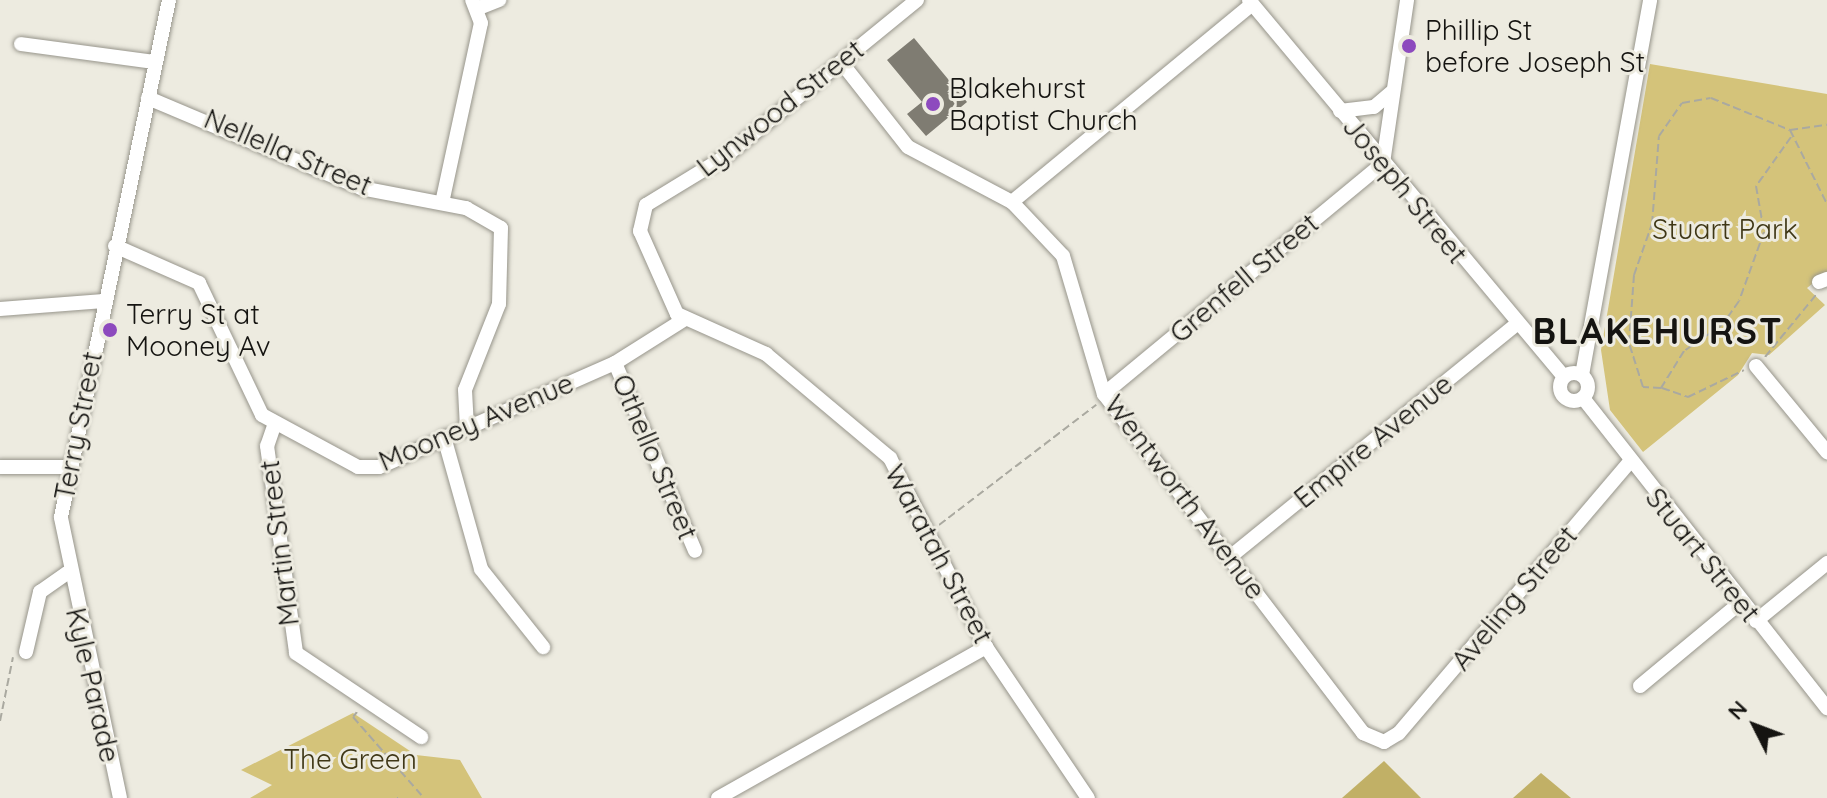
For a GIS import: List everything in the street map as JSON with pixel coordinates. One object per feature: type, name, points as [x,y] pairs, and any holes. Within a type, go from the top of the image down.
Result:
[{"type":"street","name":"Terry Street","points":[[67,573],[61,517],[67,467],[169,0]]},
{"type":"street","points":[[442,203],[475,4],[499,0]]},
{"type":"street","name":"Lynwood Street","points":[[685,319],[666,297],[640,231],[641,211],[723,158],[917,0]]},
{"type":"street","points":[[1383,163],[1407,0]]},
{"type":"street","points":[[1583,398],[1588,386],[1582,375],[1650,0]]},
{"type":"street","points":[[1012,202],[1251,2]]},
{"type":"street","name":"Joseph Street","points":[[1251,2],[1515,325],[1564,377]]},
{"type":"street","points":[[21,44],[155,62]]},
{"type":"street","name":"Wentworth Avenue","points":[[841,62],[908,147],[1012,202],[1071,270],[1104,394],[1363,733],[1384,742],[1399,733]]},
{"type":"street","points":[[1340,111],[1374,107],[1392,92]]},
{"type":"street","name":"Nellella Street","points":[[148,98],[361,188],[472,210],[506,236],[498,310],[462,401],[467,427]]},
{"type":"street","name":"Grenfell Street","points":[[1104,394],[1383,163]]},
{"type":"street","points":[[115,246],[202,286],[259,409],[274,426]]},
{"type":"street","points":[[0,309],[104,301]]},
{"type":"street","name":"Mooney Avenue","points":[[274,426],[367,468],[615,363],[685,319]]},
{"type":"street","name":"Waratah Street","points":[[685,319],[766,354],[886,454],[986,647],[1088,798]]},
{"type":"street","name":"Empire Avenue","points":[[1230,557],[1515,325]]},
{"type":"street","name":"Othello Street","points":[[615,363],[695,551]]},
{"type":"street","points":[[1756,366],[1827,452]]},
{"type":"street","points":[[1564,377],[1582,375]]},
{"type":"street","name":"Stuart Street","points":[[1564,377],[1565,398],[1583,398],[1629,463],[1827,708]]},
{"type":"street","name":"Martin Street","points":[[274,426],[267,446],[290,639],[307,664],[421,737]]},
{"type":"street","points":[[444,437],[481,569],[543,647]]},
{"type":"street","name":"Aveling Street","points":[[1399,733],[1629,463]]},
{"type":"street","points":[[0,467],[67,467]]},
{"type":"street","points":[[1756,621],[1827,563]]},
{"type":"street","points":[[26,652],[40,592],[67,573]]},
{"type":"street","name":"Kyle Parade","points":[[67,573],[120,798]]},
{"type":"street","points":[[1640,686],[1740,603]]},
{"type":"street","points":[[718,798],[986,647]]},
{"type":"path","points":[[1823,281],[1814,306],[1756,366],[1688,397],[1661,388],[1652,391],[1636,378],[1629,343],[1634,275],[1652,224],[1666,119],[1682,103],[1711,98],[1790,130],[1827,125]]},
{"type":"path","points":[[1790,130],[1827,204]]},
{"type":"path","points":[[1661,388],[1684,351],[1722,325],[1739,301],[1764,232],[1756,186],[1791,137]]},
{"type":"path","points":[[927,530],[949,522],[1104,394]]},
{"type":"path","points":[[0,721],[16,644],[26,652]]},
{"type":"path","points":[[364,701],[353,717],[424,798]]},
{"type":"green space","name":"Stuart Park","points":[[1650,64],[1827,94],[1827,272],[1807,288],[1825,305],[1769,355],[1752,353],[1738,375],[1643,452],[1610,410],[1601,350]]},
{"type":"green space","name":"The Green","points":[[353,713],[416,755],[460,760],[482,798],[250,798],[272,785],[241,770]]},
{"type":"shaded area","points":[[1384,761],[1421,798],[1342,798]]},
{"type":"shaded area","points":[[1541,773],[1571,798],[1513,798]]},
{"type":"building","points":[[914,38],[967,102],[926,136],[907,114],[922,102],[887,60]]},
{"type":"place","name":"Phillip St before Joseph St","points":[[1409,46]]},
{"type":"place","name":"Blakehurst Baptist Church","points":[[933,104]]},
{"type":"place","name":"Terry St at Mooney Av","points":[[110,330]]},
{"type":"district","name":"BLAKEHURST","points":[[1658,331]]}]
